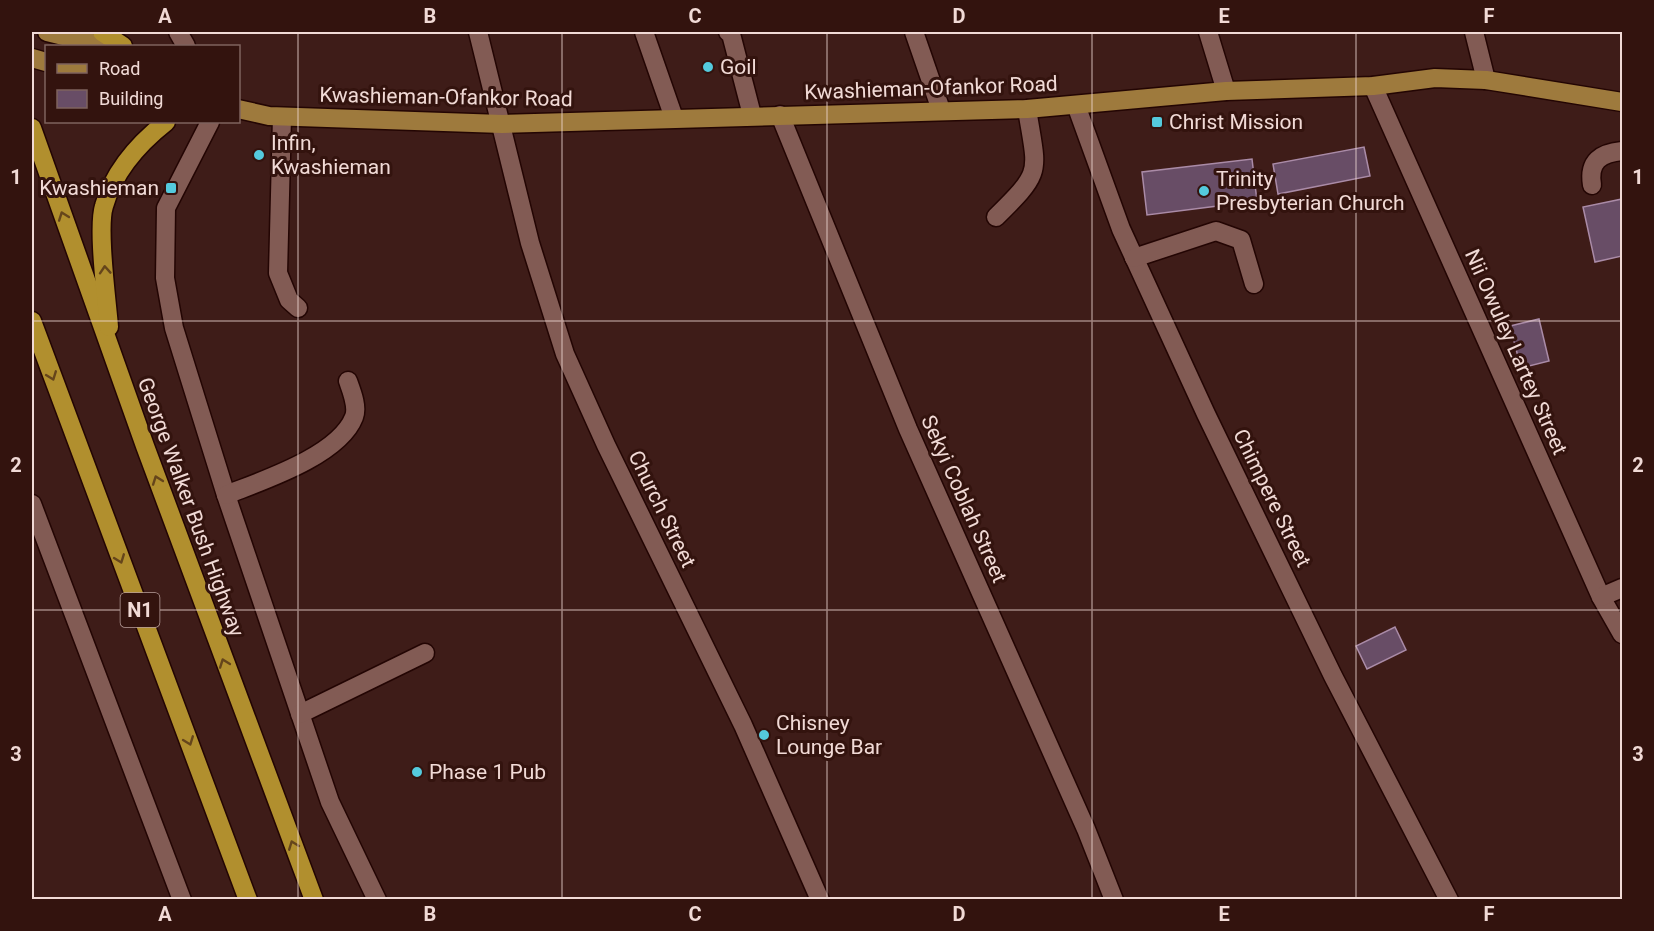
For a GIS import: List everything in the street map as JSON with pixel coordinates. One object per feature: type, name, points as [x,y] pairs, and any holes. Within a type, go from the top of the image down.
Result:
[{"type":"highway","points":[[102,32],[122,45]]},
{"type":"highway","points":[[110,350],[103,208],[120,169],[140,144],[165,123]]},
{"type":"highway","name":"George Walker Bush Highway","points":[[32,128],[110,350],[314,900]]},
{"type":"highway","name":"N1","points":[[32,321],[248,900]]},
{"type":"main road","points":[[47,32],[100,45]]},
{"type":"main road","name":"Kwashieman-Ofankor Road","points":[[240,109],[282,117],[502,124],[752,115],[1027,109],[1226,91],[1373,86],[1435,78],[1486,80],[1623,102]]},
{"type":"street","name":"Church Street","points":[[478,32],[530,243],[565,354],[606,445],[743,725],[820,900]]},
{"type":"street","points":[[644,32],[674,118]]},
{"type":"street","points":[[728,32],[731,34],[752,115]]},
{"type":"street","points":[[914,32],[940,110]]},
{"type":"street","points":[[1208,32],[1226,91]]},
{"type":"street","points":[[1474,32],[1486,80]]},
{"type":"street","name":"Nii Owuley Lartey Street","points":[[1373,86],[1600,597],[1623,634]]},
{"type":"street","name":"Chimpere Street","points":[[1076,105],[1121,229],[1134,258],[1333,676],[1449,900]]},
{"type":"street","points":[[996,217],[1028,187],[1034,175],[1035,163],[1027,109]]},
{"type":"street","name":"Sekyi Coblah Street","points":[[780,115],[908,429],[1086,830],[1114,900]]},
{"type":"street","points":[[282,117],[278,273],[284,290],[298,308]]},
{"type":"street","points":[[209,123],[166,208],[165,278],[174,328],[226,495],[330,802],[377,900]]},
{"type":"street","points":[[1592,185],[1590,174],[1595,160],[1605,153],[1623,151]]},
{"type":"street","points":[[1134,258],[1216,231],[1222,232],[1241,240],[1254,284]]},
{"type":"street","points":[[226,495],[308,461],[338,437],[355,416],[355,403],[348,381]]},
{"type":"street","points":[[32,504],[182,900]]},
{"type":"street","points":[[1600,597],[1623,588]]},
{"type":"street","points":[[300,714],[425,653]]},
{"type":"building","points":[[1364,147],[1370,176],[1278,194],[1273,164]]},
{"type":"building","points":[[1252,159],[1257,201],[1147,215],[1142,172]]},
{"type":"building","points":[[1622,199],[1622,256],[1595,262],[1583,207]]},
{"type":"building","points":[[1539,319],[1549,361],[1521,368],[1510,326]]},
{"type":"building","points":[[1395,627],[1406,650],[1367,669],[1356,646]]},
{"type":"place","name":"Goil","points":[[708,67]]},
{"type":"place","name":"Christ Mission","points":[[1157,122]]},
{"type":"place","name":"Infin, Kwashieman","points":[[259,155]]},
{"type":"place","name":"Kwashieman","points":[[171,188]]},
{"type":"place","name":"Trinity Presbyterian Church","points":[[1204,191]]},
{"type":"place","name":"Chisney Lounge Bar","points":[[764,735]]},
{"type":"place","name":"Phase 1 Pub","points":[[417,772]]}]
